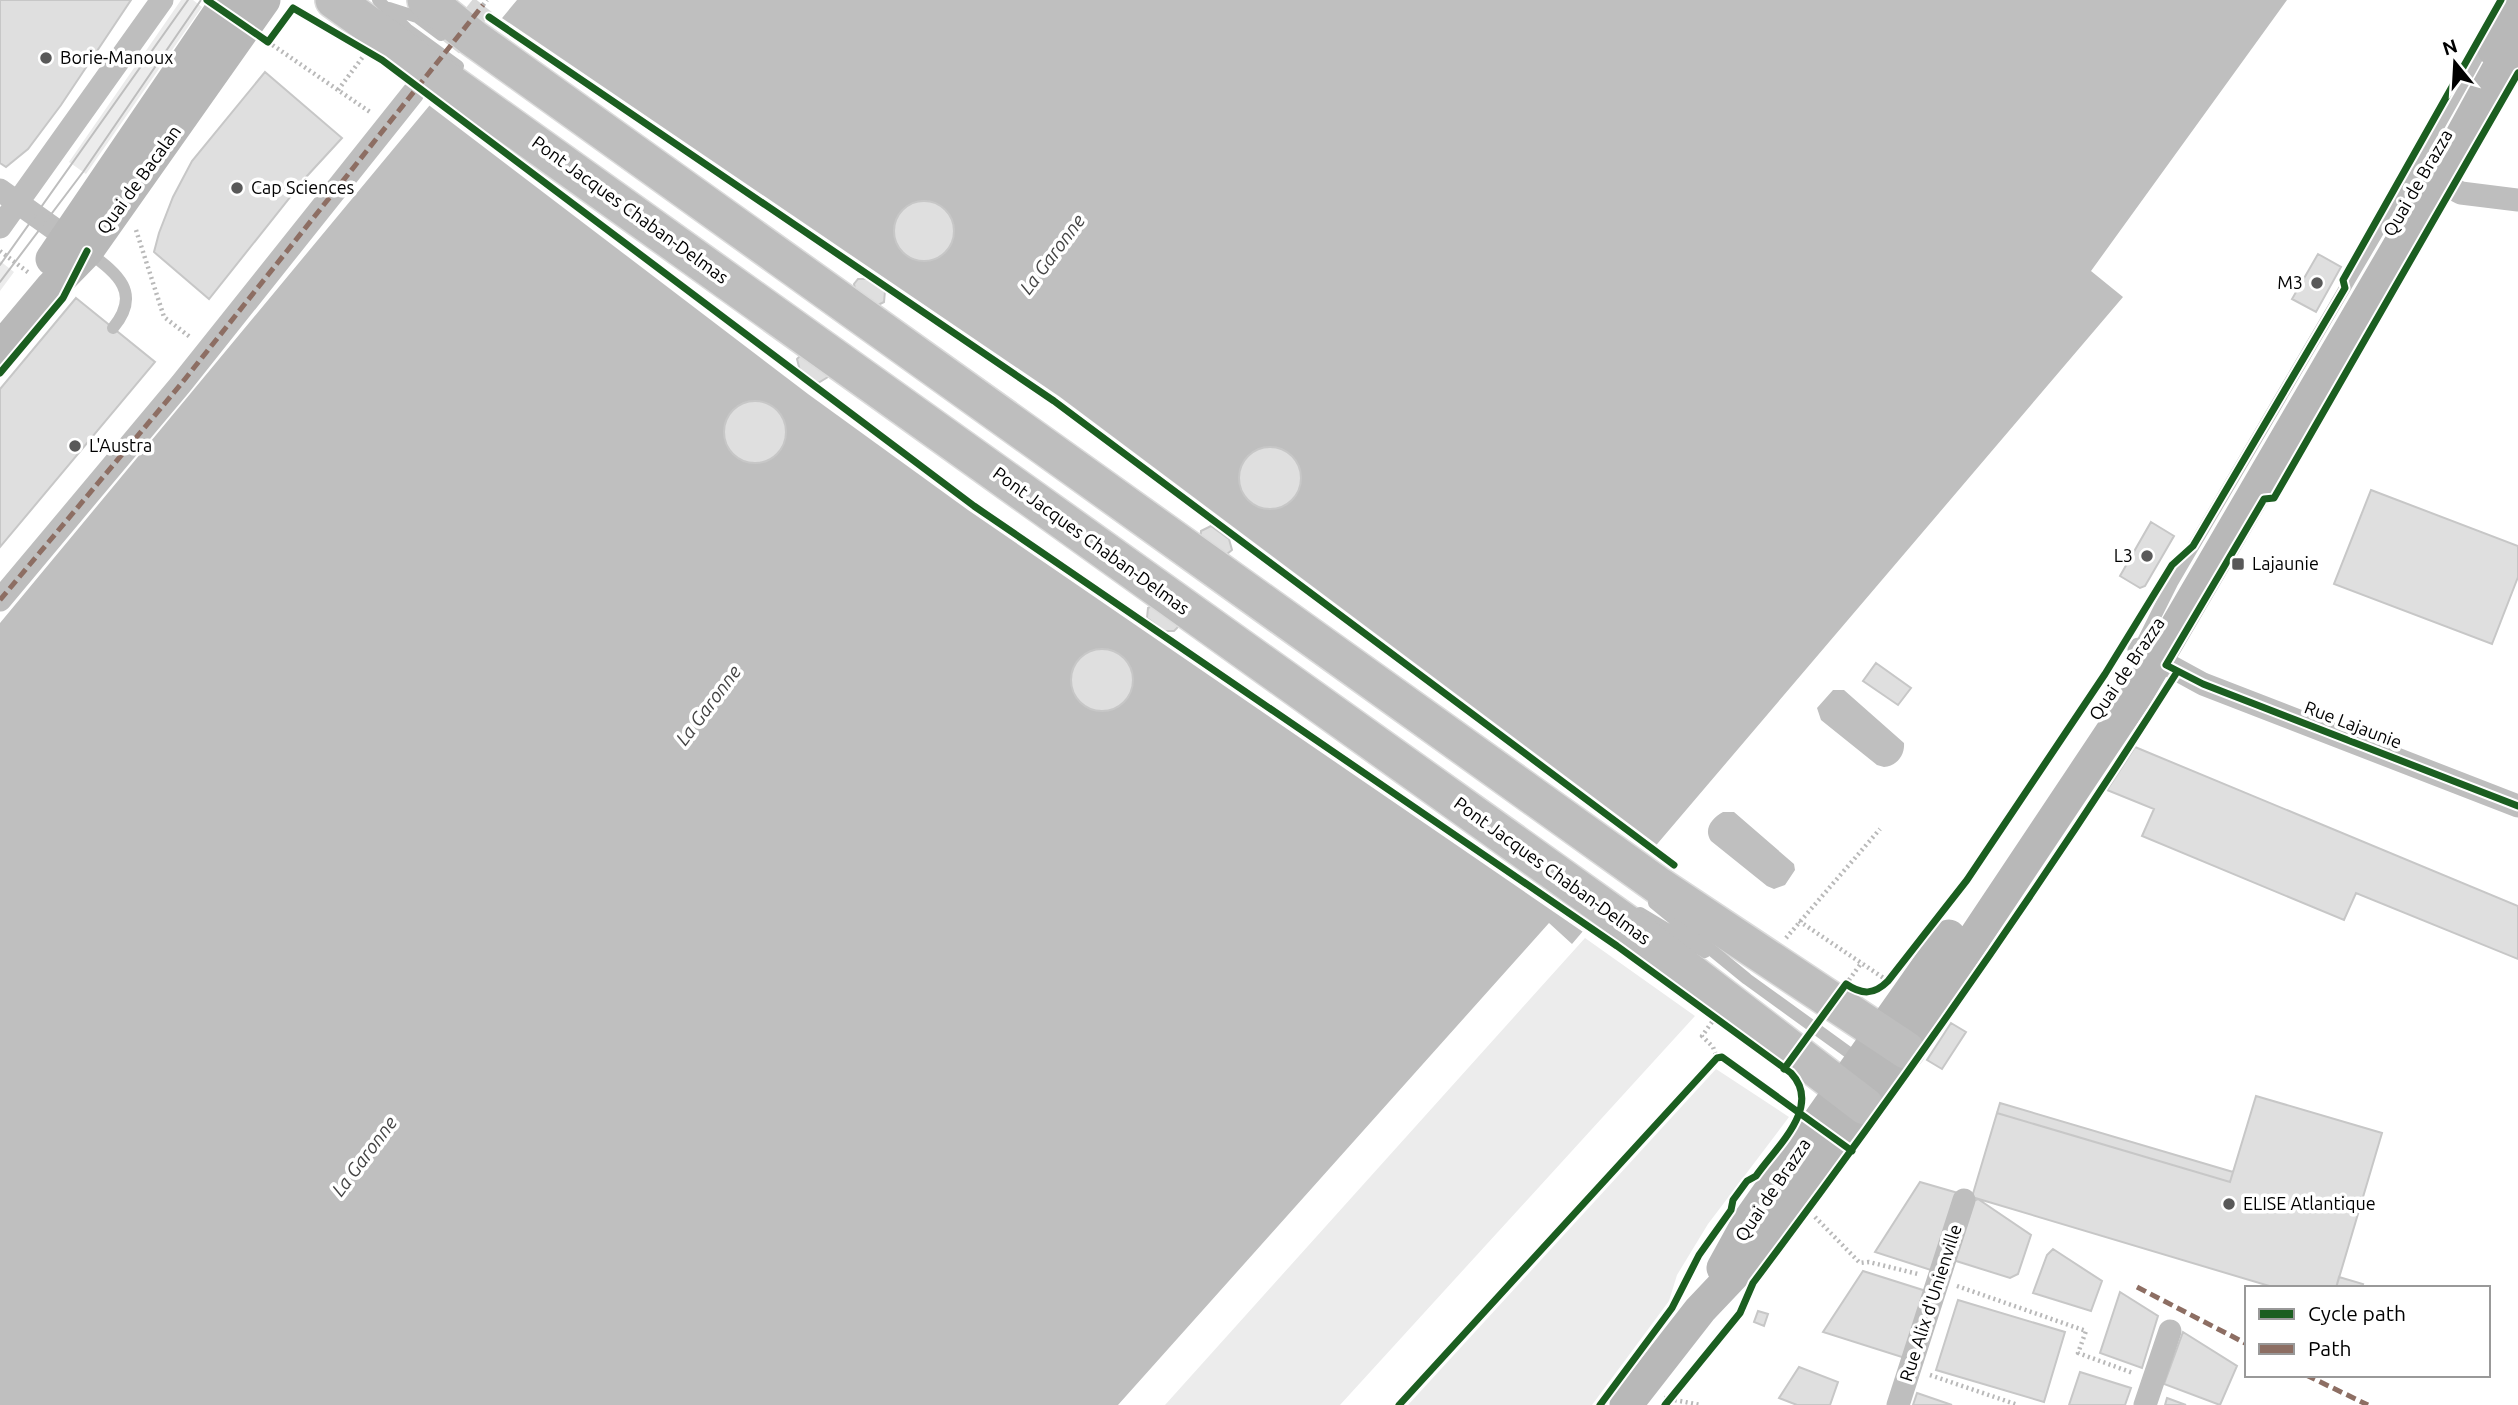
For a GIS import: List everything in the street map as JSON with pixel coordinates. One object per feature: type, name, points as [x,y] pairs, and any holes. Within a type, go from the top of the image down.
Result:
[{"type":"main road","name":"Quai de Bacalan","points":[[0,349],[51,288],[228,0]]},
{"type":"main road","name":"Quai de Bacalan","points":[[0,323],[77,245],[264,0]]},
{"type":"main road","name":"Pont Jacques Chaban-Delmas","points":[[334,0],[460,49],[1874,1070]]},
{"type":"main road","name":"Pont Jacques Chaban-Delmas","points":[[426,0],[460,49],[1874,1070]]},
{"type":"main road","name":"Quai de Brazza","points":[[2440,183],[2518,6]]},
{"type":"main road","name":"Quai de Brazza","points":[[1874,1070],[1933,1014],[1947,979],[2160,662],[2440,183],[2518,33]]},
{"type":"main road","name":"Quai de Brazza","points":[[1626,1405],[1700,1310],[1750,1219],[1874,1070],[2160,662]]},
{"type":"street","points":[[0,227],[9,197],[162,0]]},
{"type":"street","points":[[0,600],[207,351],[388,125],[460,49]]},
{"type":"street","points":[[2440,183],[2518,200]]},
{"type":"street","points":[[9,197],[77,245]]},
{"type":"street","name":"Rue Lajaunie","points":[[2160,662],[2518,806]]},
{"type":"street","name":"Rue Alix d'Unienville","points":[[1898,1405],[1965,1200]]},
{"type":"street","points":[[2146,1405],[2170,1331]]},
{"type":"lane","points":[[2160,662],[2172,583],[2417,165],[2510,0]]},
{"type":"lane","points":[[384,4],[407,29],[460,49]]},
{"type":"lane","points":[[2440,183],[2518,54]]},
{"type":"lane","points":[[77,245],[118,276],[124,286],[126,307],[113,328]]},
{"type":"lane","points":[[1641,903],[1874,1070]]},
{"type":"path","points":[[268,42],[388,125]]},
{"type":"path","points":[[338,90],[356,66]]},
{"type":"path","points":[[649,125],[1054,401],[1484,722]]},
{"type":"path","points":[[132,218],[164,317],[207,351]]},
{"type":"path","points":[[814,387],[974,506],[1143,624]]},
{"type":"path","points":[[1788,935],[1880,828]]},
{"type":"path","points":[[1799,921],[1888,981]]},
{"type":"path","points":[[1846,984],[1862,962]]},
{"type":"path","points":[[1711,1024],[1702,1036],[1713,1047],[1714,1060]]},
{"type":"path","points":[[1812,1214],[1860,1263],[1869,1262],[1939,1280],[2086,1331],[2078,1353],[2153,1381]]},
{"type":"path","points":[[1910,1368],[2018,1405]]},
{"type":"path","points":[[1665,1405],[1677,1389]]},
{"type":"shaded area","points":[[181,0],[193,0],[202,7],[86,174],[69,162]]},
{"type":"shaded area","points":[[0,261],[14,272],[0,291]]},
{"type":"shaded area","points":[[1585,938],[1695,1016],[1340,1405],[1165,1405]]},
{"type":"shaded area","points":[[1716,1069],[1789,1117],[1708,1224],[1677,1275],[1669,1301],[1592,1405],[1408,1405]]},
{"type":"water","name":"La Garonne","points":[[517,0],[2287,0],[2091,271],[2123,297],[1572,944],[1549,923],[1118,1405],[0,1405],[0,623]]},
{"type":"water","points":[[1833,690],[1844,690],[1904,743],[1903,752],[1896,762],[1884,767],[1877,765],[1821,720],[1817,708]]},
{"type":"water","points":[[1723,812],[1734,812],[1794,864],[1795,870],[1785,885],[1774,889],[1767,886],[1711,841],[1708,828],[1715,817]]},
{"type":"pier","points":[[499,16],[1060,397],[1660,847],[1586,934],[968,510],[808,394],[426,103]]},
{"type":"building","name":"Borie-Manoux","points":[[0,0],[131,0],[61,105],[28,149],[6,167],[0,163]]},
{"type":"building","name":"Cap Sciences","points":[[265,72],[342,138],[307,176],[209,299],[154,252],[173,197],[192,161]]},
{"type":"building","points":[[924,201],[945,210],[954,231],[945,252],[924,261],[903,252],[894,231],[903,210]]},
{"type":"building","name":"M3","points":[[2318,254],[2341,267],[2316,312],[2292,299]]},
{"type":"building","points":[[858,279],[867,279],[885,291],[884,302],[874,307],[856,295],[854,284]]},
{"type":"building","points":[[76,298],[155,362],[0,547],[0,389]]},
{"type":"building","points":[[801,355],[829,367],[828,377],[818,383],[800,371],[797,359]]},
{"type":"building","points":[[755,401],[777,410],[786,432],[777,454],[755,463],[733,454],[724,432],[733,410]]},
{"type":"building","points":[[1264,447],[1276,447],[1292,456],[1299,466],[1299,490],[1292,500],[1276,509],[1264,509],[1253,504],[1244,495],[1239,484],[1239,472],[1244,461],[1253,452]]},
{"type":"building","points":[[2371,490],[2518,546],[2518,577],[2492,644],[2334,584]]},
{"type":"building","name":"L3","points":[[2151,522],[2174,536],[2145,586],[2140,588],[2120,576]]},
{"type":"building","points":[[1211,526],[1229,539],[1232,550],[1227,554],[1217,554],[1200,542],[1201,531]]},
{"type":"building","points":[[1158,603],[1175,615],[1178,627],[1174,631],[1164,631],[1147,618],[1148,608]]},
{"type":"building","points":[[1096,649],[1108,649],[1124,658],[1131,668],[1131,692],[1124,702],[1108,711],[1096,711],[1085,706],[1076,697],[1071,686],[1071,674],[1076,663],[1085,654]]},
{"type":"building","points":[[1876,663],[1911,688],[1898,705],[1863,681]]},
{"type":"building","points":[[2135,747],[2518,906],[2518,959],[2356,893],[2344,920],[2142,836],[2154,809],[2107,790]]},
{"type":"building","points":[[1951,1023],[1966,1032],[1942,1069],[1927,1060]]},
{"type":"building","points":[[2256,1096],[2382,1133],[2337,1286],[2269,1286],[1972,1197],[1997,1113],[2230,1182]]},
{"type":"building","points":[[2000,1103],[2233,1172],[2230,1182],[1997,1113]]},
{"type":"building","points":[[1920,1182],[1958,1193],[1934,1271],[1875,1252]]},
{"type":"building","points":[[1978,1199],[2031,1235],[2018,1274],[2010,1278],[1953,1260],[1971,1202]]},
{"type":"building","points":[[2053,1249],[2102,1281],[2091,1311],[2033,1293],[2047,1255]]},
{"type":"building","points":[[1863,1271],[1926,1291],[1905,1358],[1823,1332]]},
{"type":"building","points":[[2339,1277],[2363,1284],[2362,1286],[2337,1286]]},
{"type":"building","points":[[2120,1292],[2158,1316],[2142,1368],[2100,1353]]},
{"type":"building","points":[[1958,1300],[2065,1332],[2044,1402],[1936,1370]]},
{"type":"building","points":[[1758,1311],[1768,1314],[1764,1326],[1754,1322]]},
{"type":"building","points":[[2183,1332],[2237,1366],[2220,1405],[2164,1384]]},
{"type":"building","points":[[1799,1367],[1838,1382],[1830,1405],[1797,1405],[1779,1398]]},
{"type":"building","points":[[2080,1372],[2131,1388],[2125,1405],[2069,1405]]},
{"type":"building","points":[[1917,1393],[1952,1405],[1913,1405]]},
{"type":"building","points":[[2167,1398],[2186,1405],[2165,1405]]},
{"type":"tunnel","points":[[429,73],[483,5]]},
{"type":"tram line","points":[[0,265],[188,0]]},
{"type":"tram line","points":[[0,282],[83,172],[201,0]]},
{"type":"marked path","points":[[0,600],[181,384],[483,5]]},
{"type":"marked path","points":[[2137,1287],[2245,1343]]},
{"type":"marked path","points":[[2310,1377],[2368,1405]]},
{"type":"cycle path","points":[[207,0],[268,42],[293,8],[382,60],[974,506],[1617,946],[1791,1073],[1800,1086],[1802,1099],[1793,1126],[1756,1176],[1747,1181],[1733,1200],[1731,1210],[1699,1255],[1672,1308],[1600,1405]]},
{"type":"cycle path","points":[[1784,1069],[1846,984],[1863,992],[1883,986],[1967,880],[2105,674],[2172,565],[2193,546],[2345,288],[2343,280],[2501,0]]},
{"type":"cycle path","points":[[489,17],[1054,401],[1674,865]]},
{"type":"cycle path","points":[[2518,73],[2274,498],[2264,499],[2166,665],[2203,684],[2518,806]]},
{"type":"cycle path","points":[[0,373],[63,298],[87,251]]},
{"type":"cycle path","points":[[1665,1405],[1740,1313],[1753,1283],[1971,982],[2076,828],[2177,672]]},
{"type":"cycle path","points":[[1399,1405],[1717,1058],[1722,1057],[1852,1151]]},
{"type":"place","name":"Borie-Manoux","points":[[46,58]]},
{"type":"place","name":"Cap Sciences","points":[[237,188]]},
{"type":"place","name":"M3","points":[[2317,283]]},
{"type":"place","name":"L'Austra","points":[[75,446]]},
{"type":"place","name":"L3","points":[[2147,556]]},
{"type":"place","name":"Lajaunie","points":[[2238,564]]},
{"type":"place","name":"ELISE Atlantique","points":[[2229,1204]]}]
